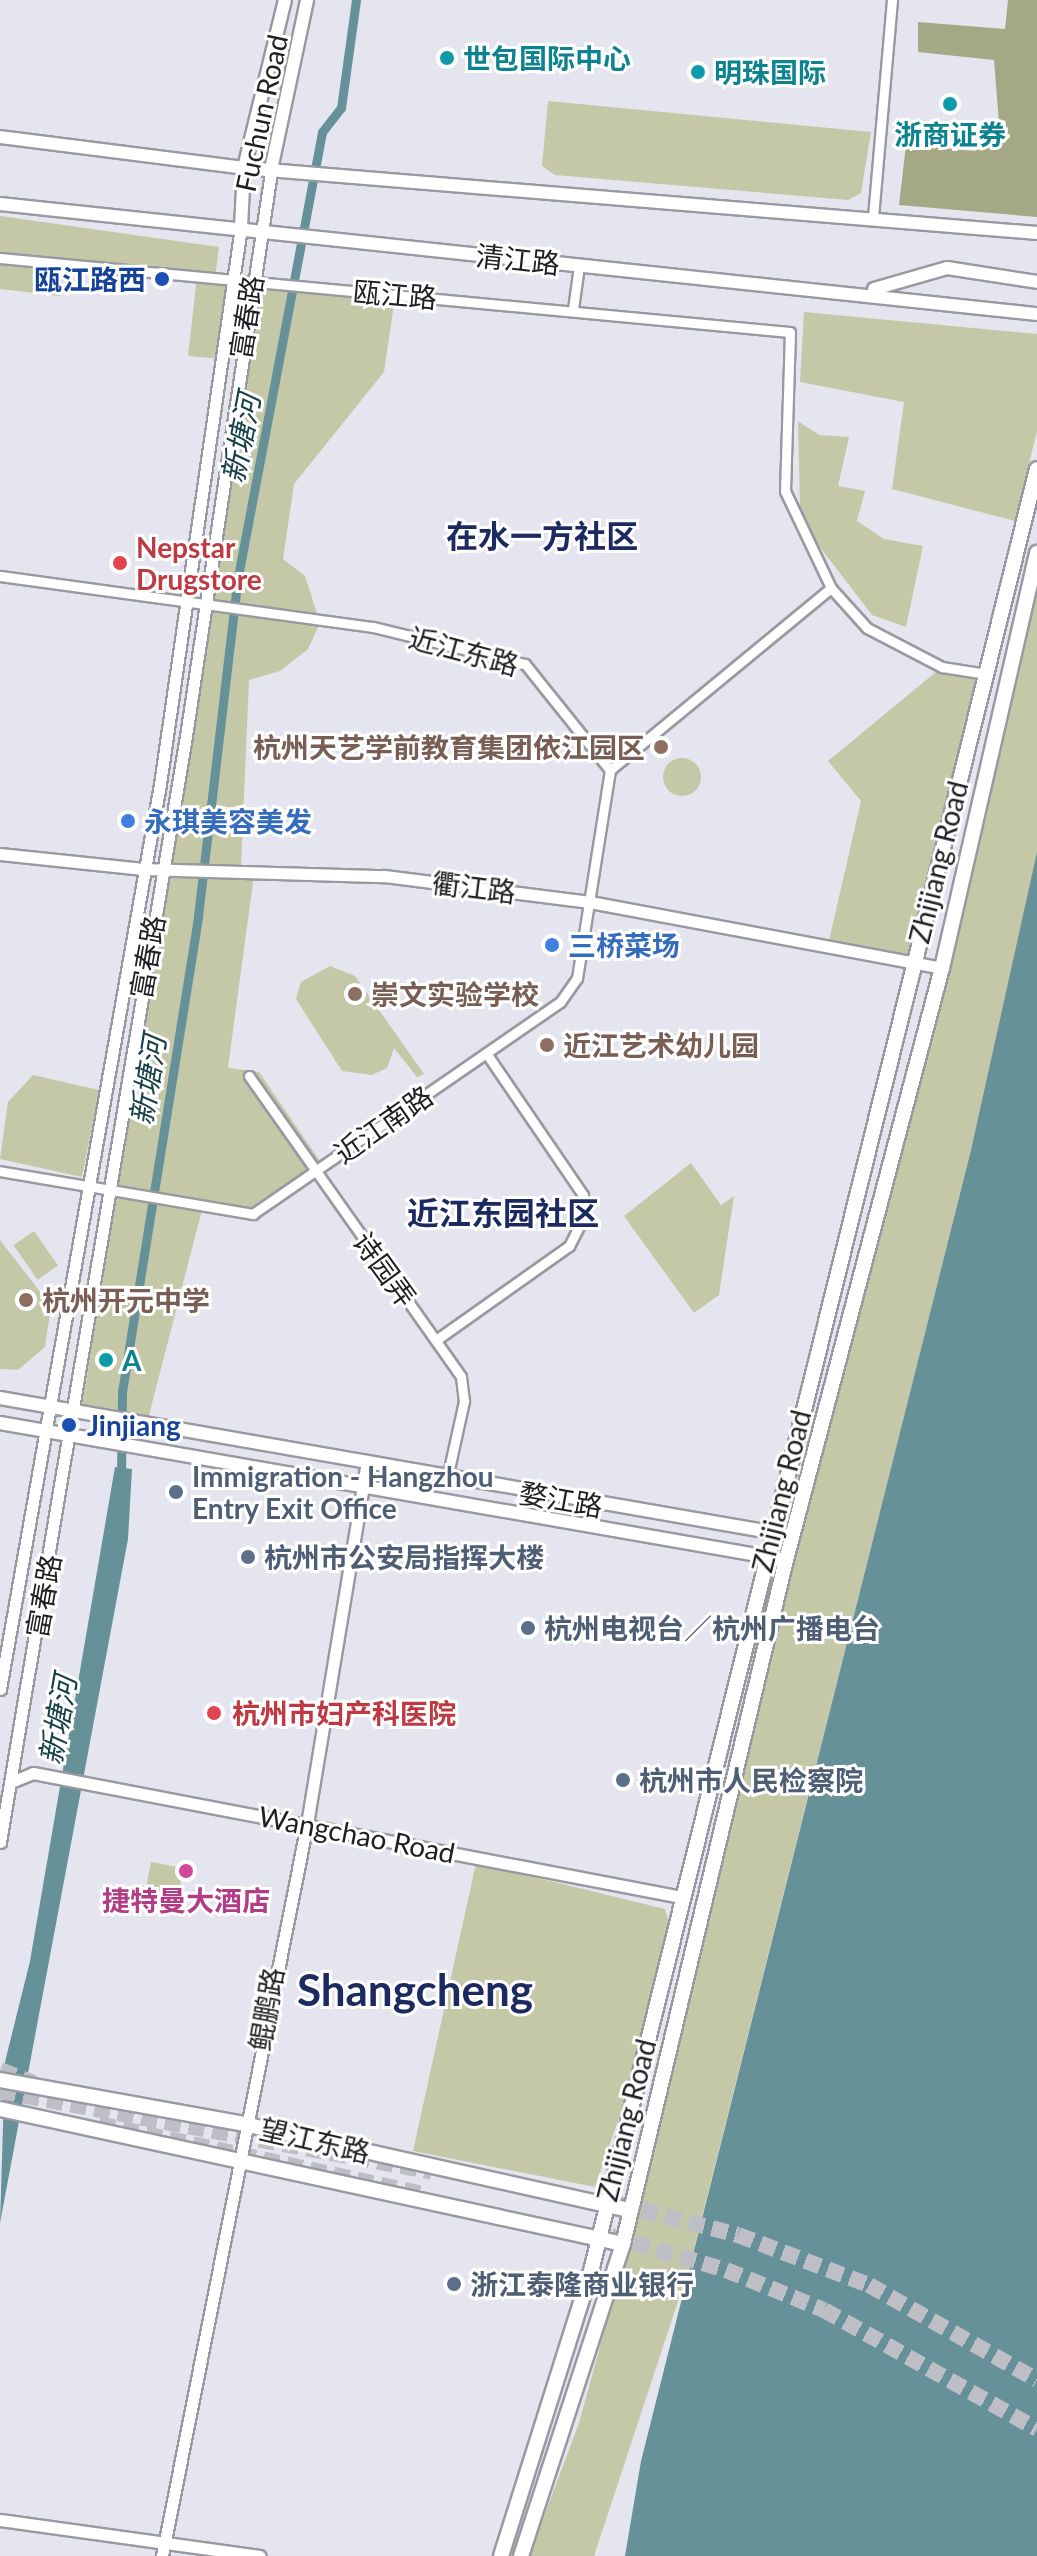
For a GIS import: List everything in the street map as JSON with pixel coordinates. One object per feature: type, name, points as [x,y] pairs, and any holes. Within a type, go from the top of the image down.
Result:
[{"type":"main road","name":"Fuchun Road","points":[[241,227],[244,168],[285,0]]},
{"type":"main road","name":"Fuchun Road","points":[[272,165],[307,0]]},
{"type":"main road","points":[[0,137],[244,168],[272,165],[1037,233]]},
{"type":"main road","name":"清江路","points":[[0,204],[303,233],[579,266],[867,291],[1037,314]]},
{"type":"main road","points":[[867,291],[947,268],[1037,282]]},
{"type":"main road","name":"Zhijiang Road","points":[[501,2556],[539,2454],[599,2240],[604,2208],[770,1533],[1037,469]]},
{"type":"main road","name":"Zhijiang Road","points":[[521,2556],[623,2244],[628,2210],[786,1560],[942,968],[1037,553]]},
{"type":"main road","name":"婺江路","points":[[0,1398],[793,1536]]},
{"type":"main road","name":"婺江路","points":[[0,1423],[362,1489],[786,1560]]},
{"type":"main road","name":"望江东路","points":[[0,2080],[244,2124],[604,2208],[628,2210]]},
{"type":"main road","name":"望江东路","points":[[0,2109],[238,2158],[623,2244]]},
{"type":"street","points":[[873,217],[892,0]]},
{"type":"street","name":"富春路","points":[[0,1842],[162,867],[250,282],[272,165]]},
{"type":"street","name":"富春路","points":[[0,1689],[42,1431],[52,1407],[91,1188],[241,227]]},
{"type":"street","name":"瓯江路","points":[[0,258],[573,309],[790,332],[785,491],[831,588]]},
{"type":"street","points":[[573,309],[579,266]]},
{"type":"street","name":"近江东路","points":[[0,576],[373,627],[525,664],[610,770]]},
{"type":"street","points":[[590,902],[610,770],[831,588],[867,628],[942,667],[986,674]]},
{"type":"street","name":"衢江路","points":[[0,854],[143,869],[162,867],[384,876],[590,902],[942,968]]},
{"type":"street","name":"近江南路","points":[[0,1171],[253,1214],[560,1002],[577,978],[590,902]]},
{"type":"street","points":[[436,1340],[569,1246],[585,1214],[583,1195],[486,1053]]},
{"type":"street","name":"诗园弄","points":[[249,1076],[461,1377],[464,1401],[447,1478]]},
{"type":"street","name":"鲲鹏路","points":[[162,2556],[244,2124],[307,1824],[367,1461]]},
{"type":"street","points":[[15,1755],[38,1774]]},
{"type":"street","points":[[11,1782],[38,1774]]},
{"type":"street","name":"Wangchao Road","points":[[38,1774],[681,1897]]},
{"type":"street","points":[[0,2520],[165,2538],[260,2556]]},
{"type":"green space","points":[[1008,0],[1037,0],[1037,217],[899,205],[906,145],[975,151],[1000,136],[994,60],[918,52],[918,22],[1005,29]]},
{"type":"green space","points":[[548,101],[871,132],[861,193],[848,200],[555,175],[542,166]]},
{"type":"green space","points":[[0,216],[219,247],[215,278],[234,280],[222,359],[188,356],[197,277],[65,265],[60,296],[0,289]]},
{"type":"green space","points":[[255,287],[395,297],[384,372],[294,484],[283,559],[305,576],[320,623],[308,649],[280,671],[249,680],[241,866],[255,867],[228,1068],[259,1072],[324,1167],[263,1210],[204,1202],[148,1419],[82,1406],[172,866]]},
{"type":"green space","points":[[804,312],[1037,334],[1037,431],[1015,521],[892,489],[904,402],[800,382]]},
{"type":"green space","points":[[798,421],[819,435],[849,437],[838,486],[865,491],[857,521],[884,539],[923,546],[906,627],[872,615],[816,542],[800,507]]},
{"type":"green space","points":[[1037,585],[1037,854],[971,1150],[689,2268],[594,2556],[529,2556],[579,2423],[625,2255],[793,1536]]},
{"type":"green space","points":[[942,667],[986,674],[912,961],[828,945],[861,801],[828,761]]},
{"type":"green space","points":[[682,758],[696,763],[701,777],[696,791],[682,796],[668,791],[663,777],[668,763]]},
{"type":"green space","points":[[330,966],[355,976],[424,1074],[417,1077],[394,1048],[387,1068],[372,1075],[342,1071],[296,999],[301,982]]},
{"type":"green space","points":[[33,1075],[99,1090],[82,1177],[0,1159],[8,1102]]},
{"type":"green space","points":[[691,1163],[721,1205],[734,1196],[719,1295],[694,1313],[624,1216]]},
{"type":"green space","points":[[34,1231],[58,1265],[38,1280],[14,1245]]},
{"type":"green space","points":[[0,1240],[51,1306],[45,1347],[18,1370],[0,1369]]},
{"type":"green space","points":[[151,1862],[183,1868],[175,1913],[142,1907]]},
{"type":"green space","points":[[476,1863],[665,1909],[669,1923],[648,2034],[595,2187],[413,2151]]},
{"type":"water","points":[[1037,852],[1037,2556],[625,2556],[641,2461],[971,1150]]},
{"type":"water","points":[[115,1467],[132,1469],[128,1539],[0,2223],[5,2062],[30,1961]]},
{"type":"waterway","name":"新塘河","points":[[121,1477],[122,1392],[198,916],[237,582],[322,132],[341,108],[356,0]]},
{"type":"tunnel","points":[[0,2070],[34,2083]]},
{"type":"tunnel","points":[[0,2091],[431,2172]]},
{"type":"tunnel","points":[[99,2124],[424,2194]]},
{"type":"tunnel","points":[[619,2204],[738,2235],[869,2285],[1037,2380]]},
{"type":"tunnel","points":[[611,2236],[726,2270],[824,2310],[1037,2429]]},
{"type":"place","name":"世包国际中心","points":[[447,58]]},
{"type":"place","name":"明珠国际","points":[[698,72]]},
{"type":"place","name":"浙商证券","points":[[950,104]]},
{"type":"place","name":"瓯江路西","points":[[162,279]]},
{"type":"place","name":"Nepstar Drugstore","points":[[120,563]]},
{"type":"place","name":"杭州天艺学前教育集团依江园区","points":[[661,747]]},
{"type":"place","name":"永琪美容美发","points":[[128,821]]},
{"type":"place","name":"三桥菜场","points":[[552,945]]},
{"type":"place","name":"崇文实验学校","points":[[355,994]]},
{"type":"place","name":"近江艺术幼儿园","points":[[547,1045]]},
{"type":"place","name":"杭州开元中学","points":[[26,1300]]},
{"type":"place","name":"A","points":[[106,1360]]},
{"type":"place","name":"Jinjiang","points":[[69,1425]]},
{"type":"place","name":"Immigration - Hangzhou Entry Exit Office","points":[[176,1492]]},
{"type":"place","name":"杭州市公安局指挥大楼","points":[[248,1557]]},
{"type":"place","name":"杭州电视台／杭州广播电台","points":[[528,1628]]},
{"type":"place","name":"杭州市妇产科医院","points":[[214,1713]]},
{"type":"place","name":"杭州市人民检察院","points":[[623,1780]]},
{"type":"place","name":"捷特曼大酒店","points":[[186,1871]]},
{"type":"place","name":"浙江泰隆商业银行","points":[[454,2284]]},
{"type":"district","name":"在水一方社区","points":[[542,536]]},
{"type":"district","name":"近江东园社区","points":[[503,1213]]},
{"type":"district","name":"Shangcheng","points":[[415,1989]]}]
